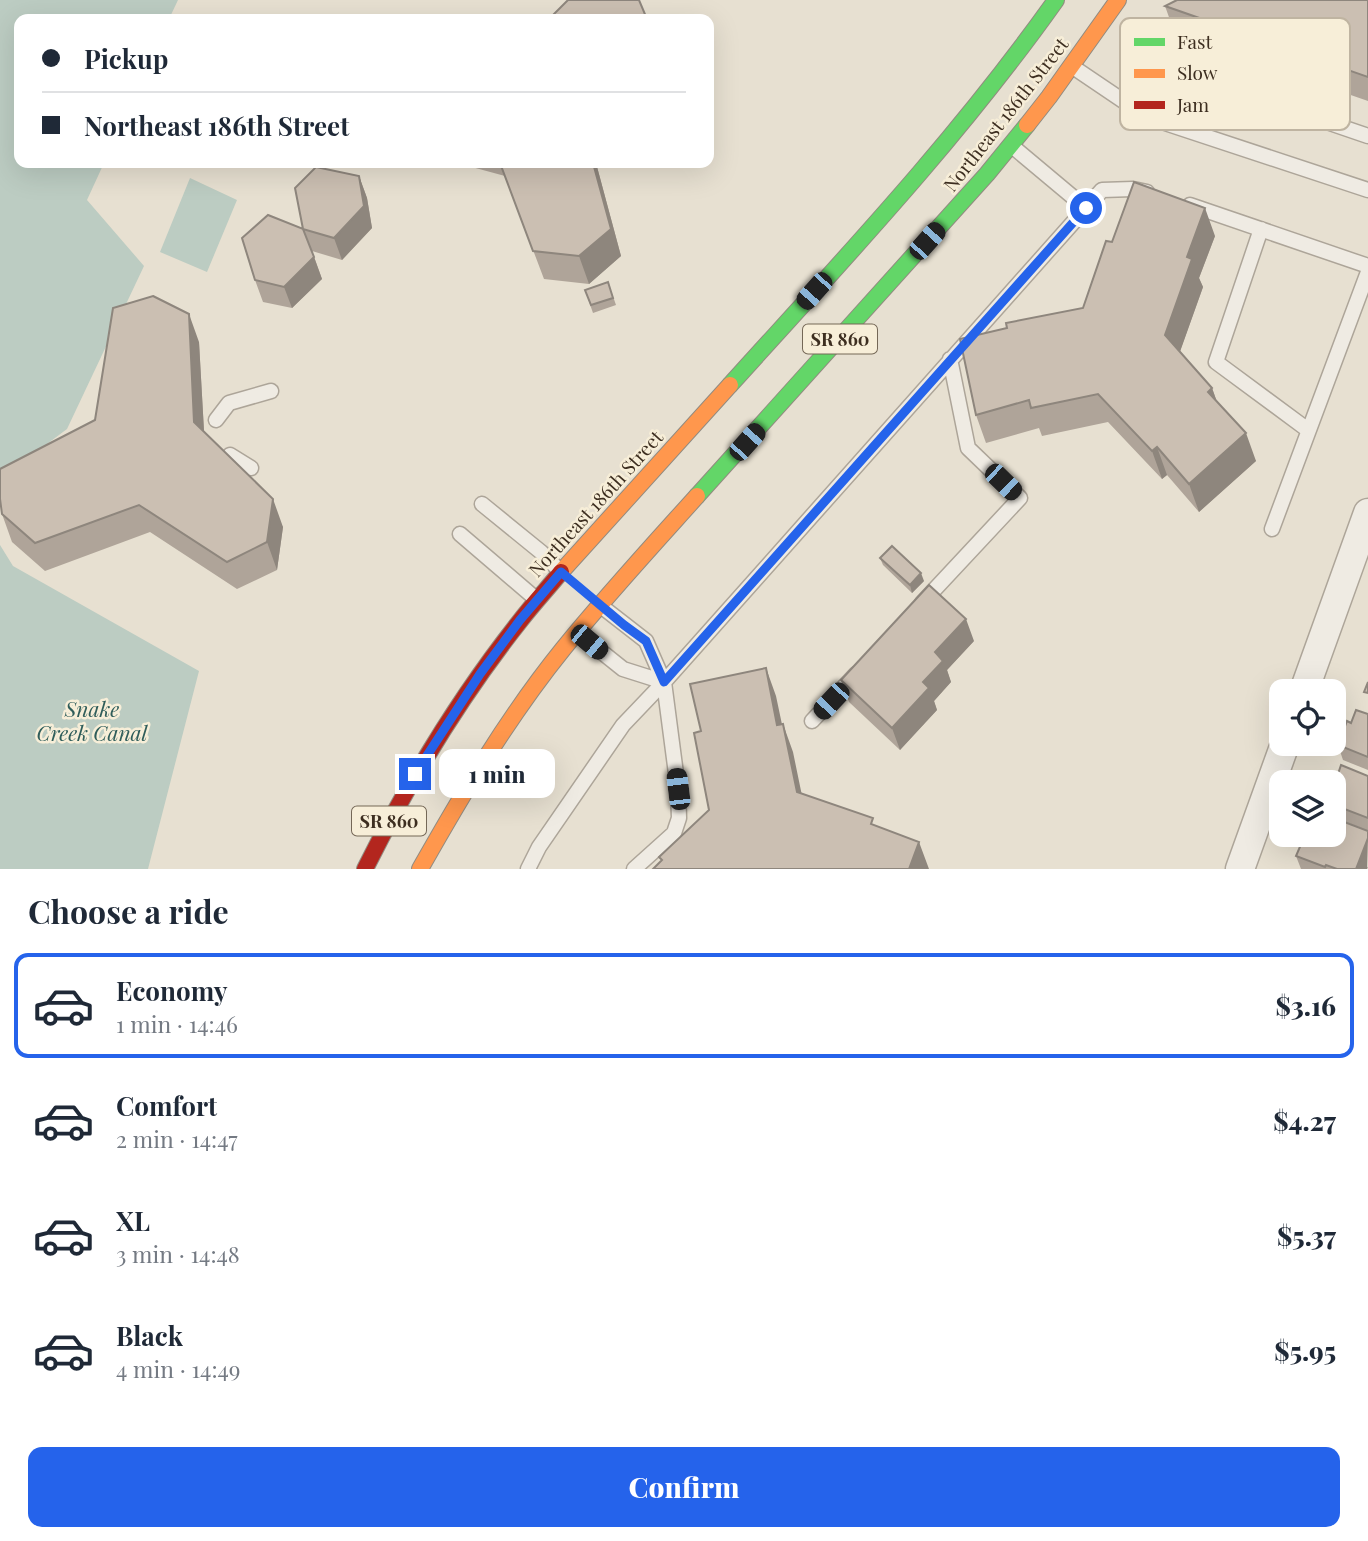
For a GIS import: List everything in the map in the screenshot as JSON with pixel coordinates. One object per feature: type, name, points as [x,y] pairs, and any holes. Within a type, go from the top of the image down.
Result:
[{"type":"main road","name":"Northeast 186th Street","points":[[365,869],[399,802],[457,707],[509,635],[542,604],[930,162],[993,85],[1056,0]]},
{"type":"main road","name":"Northeast 186th Street","points":[[420,869],[466,787],[572,628],[946,221],[1011,145],[1072,66],[1118,0]]},
{"type":"street","points":[[1308,679],[1367,518]]},
{"type":"street","points":[[1240,869],[1281,756]]},
{"type":"lane","points":[[1184,18],[1219,0]]},
{"type":"lane","points":[[1072,66],[1120,99]]},
{"type":"lane","points":[[1186,130],[1368,190]]},
{"type":"lane","points":[[1350,130],[1368,136]]},
{"type":"lane","points":[[1011,145],[1086,208]]},
{"type":"lane","points":[[528,869],[539,847],[623,725],[665,688],[950,359],[1102,190],[1133,189],[1164,197],[1368,266]]},
{"type":"lane","points":[[1261,229],[1216,362],[1308,430]]},
{"type":"lane","points":[[1272,529],[1368,272]]},
{"type":"lane","points":[[916,610],[1020,498],[968,448],[950,359]]},
{"type":"lane","points":[[216,421],[229,402],[271,391]]},
{"type":"lane","points":[[230,455],[251,468]]},
{"type":"lane","points":[[482,504],[566,576]]},
{"type":"lane","points":[[460,534],[542,604]]},
{"type":"lane","points":[[596,601],[646,641],[665,688],[680,818],[674,833],[635,869]]},
{"type":"lane","points":[[572,628],[624,669],[665,688]]},
{"type":"lane","points":[[812,721],[869,660]]},
{"type":"water","points":[[0,0],[178,0],[171,14],[14,14],[14,168],[102,168],[87,200],[144,266],[67,429],[0,479]]},
{"type":"water","points":[[190,178],[237,200],[207,272],[160,252]]},
{"type":"water","name":"Snake Creek Canal","points":[[0,545],[13,566],[199,671],[148,869],[0,869]]},
{"type":"building","points":[[568,0],[639,0],[645,14],[554,14]]},
{"type":"building","points":[[1177,0],[1368,0],[1368,77],[1350,71],[1350,18],[1199,18],[1165,6]]},
{"type":"building","points":[[315,168],[359,176],[364,206],[334,238],[303,229],[295,188]]},
{"type":"building","points":[[502,168],[594,168],[611,229],[579,256],[533,251]]},
{"type":"building","points":[[1134,182],[1205,208],[1187,257],[1192,259],[1165,335],[1212,388],[1208,392],[1246,433],[1189,484],[1157,447],[1152,451],[1098,394],[1031,408],[1029,400],[976,415],[960,339],[1007,328],[1006,323],[1083,308],[1106,241],[1112,242]]},
{"type":"building","points":[[268,215],[303,229],[314,257],[284,287],[255,280],[242,238]]},
{"type":"building","points":[[608,282],[613,298],[591,305],[585,290]]},
{"type":"building","points":[[153,296],[189,314],[194,422],[273,499],[267,542],[227,562],[139,505],[35,543],[2,514],[0,469],[95,420],[113,308]]},
{"type":"building","points":[[892,546],[921,573],[910,585],[880,558]]},
{"type":"building","points":[[929,585],[966,619],[935,652],[943,661],[923,682],[929,688],[892,728],[841,680]]},
{"type":"building","points":[[766,668],[777,725],[783,724],[797,792],[873,818],[871,824],[919,842],[909,869],[653,869],[662,860],[659,857],[709,810],[694,733],[701,731],[690,684]]},
{"type":"building","points":[[1356,710],[1368,714],[1368,757],[1346,748],[1346,724],[1347,721],[1351,723]]},
{"type":"building","points":[[1341,765],[1368,776],[1368,818],[1346,810],[1346,770],[1339,770]]},
{"type":"building","points":[[1346,823],[1368,831],[1368,838],[1356,869],[1325,867],[1296,856],[1300,847],[1346,847]]},
{"type":"traffic: fast","points":[[730,385],[940,150],[1056,0]]},
{"type":"traffic: fast","points":[[697,496],[987,174],[1027,125]]},
{"type":"traffic: slow","points":[[1027,125],[1118,0]]},
{"type":"traffic: slow","points":[[561,572],[730,385]]},
{"type":"traffic: slow","points":[[420,869],[487,756],[543,675],[596,610],[697,496]]},
{"type":"traffic: jam","points":[[365,869],[417,772],[456,710],[498,650],[561,572]]},
{"type":"route","points":[[415,774],[480,674],[520,620],[561,572],[646,641],[664,682],[1086,208]]}]
